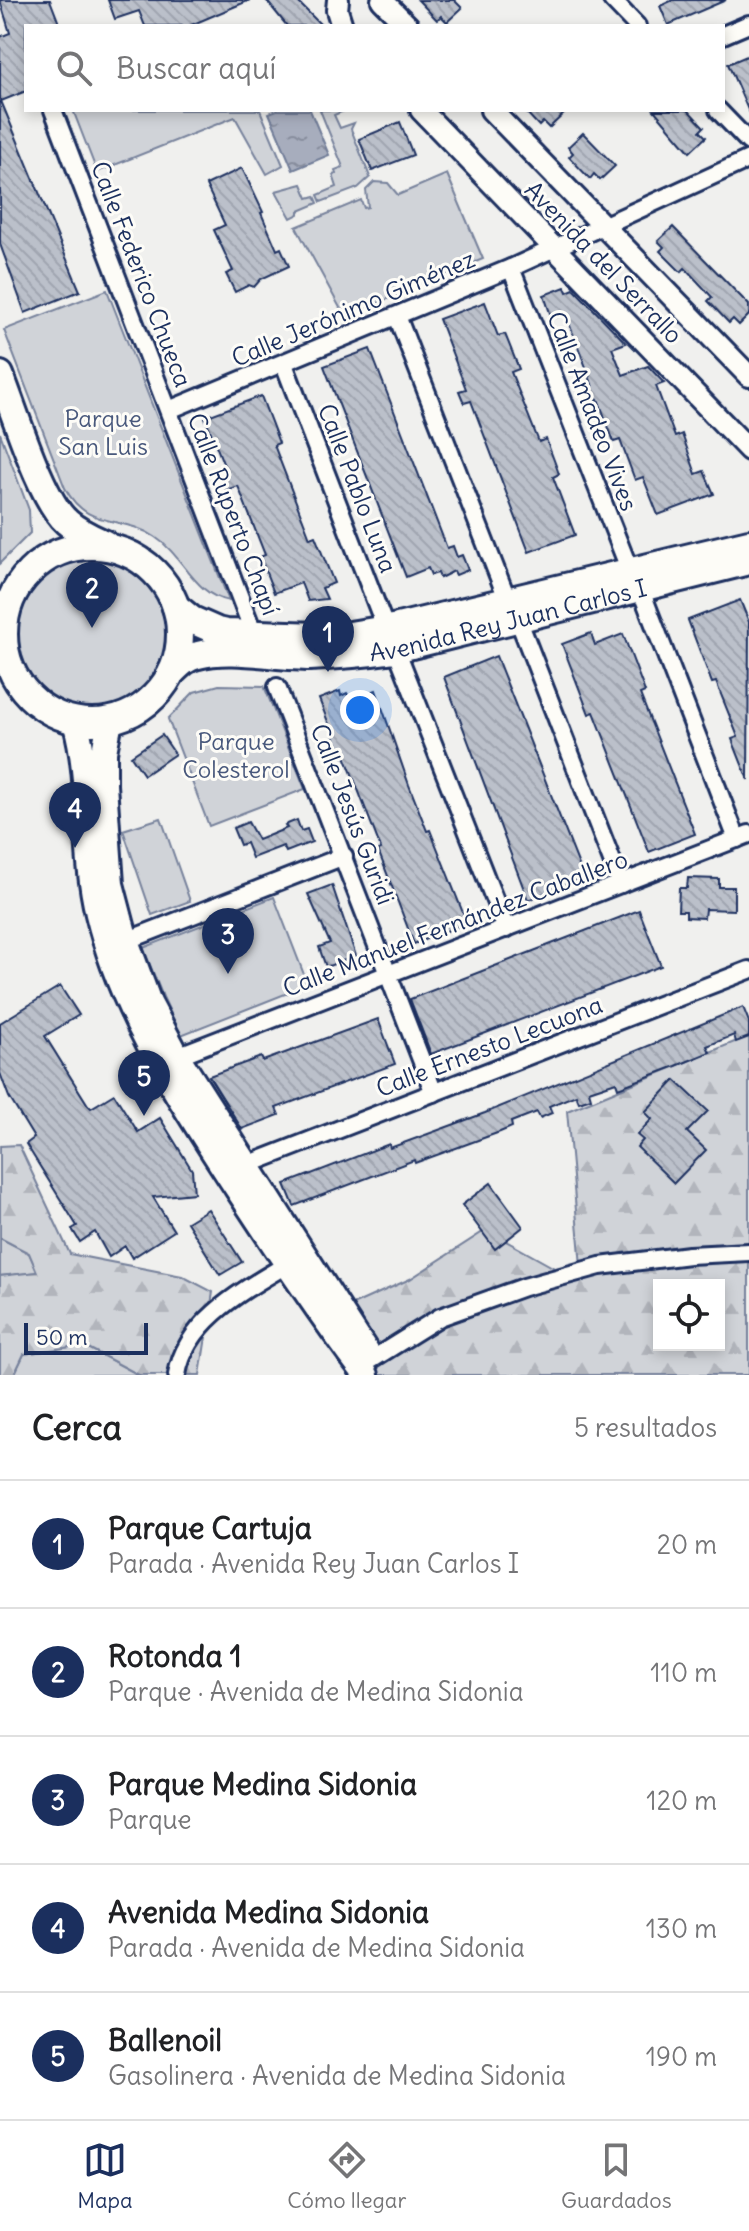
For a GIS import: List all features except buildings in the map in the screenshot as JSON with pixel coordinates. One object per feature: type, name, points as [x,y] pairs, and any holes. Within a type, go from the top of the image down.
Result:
[{"type":"main road","points":[[0,375],[48,498],[65,521],[84,534],[119,550],[144,563],[164,582],[176,607],[180,629],[179,651],[172,672],[161,689],[147,703],[129,714],[110,721],[75,721],[54,714],[34,702],[4,660],[3,628],[7,598],[25,575],[59,552],[99,546],[119,550]]},
{"type":"main road","points":[[41,562],[50,528],[48,498]]},
{"type":"main road","name":"Avenida Rey Juan Carlos I","points":[[172,672],[184,660],[216,652],[310,657],[360,654],[391,639],[635,580],[749,543]]},
{"type":"main road","name":"Avenida Rey Juan Carlos I","points":[[635,580],[749,561]]},
{"type":"main road","name":"Avenida Rey Juan Carlos I","points":[[176,607],[192,620],[217,631],[391,639]]},
{"type":"main road","points":[[75,721],[84,758],[87,850],[97,912],[123,993],[173,1089],[372,1370]]},
{"type":"main road","points":[[110,721],[104,752],[104,785],[111,884],[126,941],[149,1003],[177,1056],[247,1165],[295,1259]]},
{"type":"street","points":[[338,0],[341,24]]},
{"type":"street","points":[[382,0],[406,24]]},
{"type":"street","points":[[612,0],[635,24]]},
{"type":"street","points":[[725,34],[749,24]]},
{"type":"street","name":"Calle Federico Chueca","points":[[54,112],[169,410]]},
{"type":"street","name":"Avenida del Serrallo","points":[[423,112],[749,450]]},
{"type":"street","name":"Avenida del Serrallo","points":[[493,112],[749,376]]},
{"type":"street","points":[[720,112],[749,142]]},
{"type":"street","name":"Calle Jerónimo Giménez","points":[[169,410],[555,249],[603,224],[749,159]]},
{"type":"street","name":"Calle Amadeo Vives","points":[[511,268],[635,580],[743,837]]},
{"type":"street","points":[[397,316],[621,884]]},
{"type":"street","name":"Calle Pablo Luna","points":[[284,364],[506,929]]},
{"type":"street","name":"Calle Ruperto Chapí","points":[[169,410],[254,634]]},
{"type":"street","name":"Calle Jesús Guridi","points":[[277,687],[434,1093]]},
{"type":"street","name":"Calle Manuel Fernández Caballero","points":[[177,1056],[743,837]]},
{"type":"street","points":[[126,941],[344,856]]},
{"type":"street","name":"Calle Ernesto Lecuona","points":[[247,1165],[749,970]]},
{"type":"street","points":[[372,1370],[440,1317],[524,1287],[600,1266],[689,1255],[749,1252]]},
{"type":"street","points":[[177,1375],[189,1343],[204,1321],[295,1259]]},
{"type":"green space","points":[[74,112],[261,112],[283,165],[267,174],[235,117],[97,172]]},
{"type":"green space","points":[[321,112],[341,112],[334,115],[340,128],[354,123],[351,129],[370,177],[358,188],[321,202],[318,195],[337,187],[333,175],[336,174],[335,170],[343,167]]},
{"type":"green space","points":[[447,174],[483,259],[345,317],[296,227],[361,200],[364,208],[368,207],[366,190],[374,182],[388,183],[398,195]]},
{"type":"green space","points":[[302,184],[308,198],[315,196],[318,203],[291,218],[276,191]]},
{"type":"green space","name":"Parque San Luis","points":[[107,290],[229,601],[207,591],[155,537],[94,516],[83,510],[65,488],[4,330]]},
{"type":"green space","points":[[0,433],[29,510],[30,533],[0,563]]},
{"type":"green space","points":[[92,560],[120,566],[144,582],[160,606],[166,634],[160,662],[144,686],[120,702],[92,708],[64,702],[40,686],[24,662],[18,634],[24,606],[40,582],[64,566]]},
{"type":"green space","name":"Parque Colesterol","points":[[219,685],[264,686],[305,789],[209,826],[168,719],[194,692]]},
{"type":"green space","points":[[161,818],[190,901],[152,915],[123,830]]},
{"type":"green space","points":[[274,897],[308,985],[181,1035],[143,948]]},
{"type":"green space","points":[[749,1036],[749,1375],[372,1375],[328,1316],[410,1279],[486,1230],[558,1270],[581,1266],[567,1111]]},
{"type":"green space","points":[[19,1145],[70,1254],[182,1276],[213,1292],[200,1375],[139,1375],[83,1345],[24,1354],[14,1375],[0,1375],[0,1276],[37,1272],[29,1253],[0,1238],[0,1146]]},
{"type":"green space","points":[[0,1238],[29,1253],[38,1272],[0,1276]]},
{"type":"green space","points":[[83,1345],[139,1375],[14,1375],[24,1354]]},
{"type":"water","points":[[311,112],[329,155],[293,170],[269,113]]},
{"type":"place","name":"Rotonda 1","points":[[92,628]]},
{"type":"place","name":"Parque Cartuja","points":[[328,672]]},
{"type":"place","name":"Avenida Medina Sidonia","points":[[75,848]]},
{"type":"place","name":"Parque Medina Sidonia","points":[[228,974]]},
{"type":"place","name":"Ballenoil","points":[[144,1116]]}]
